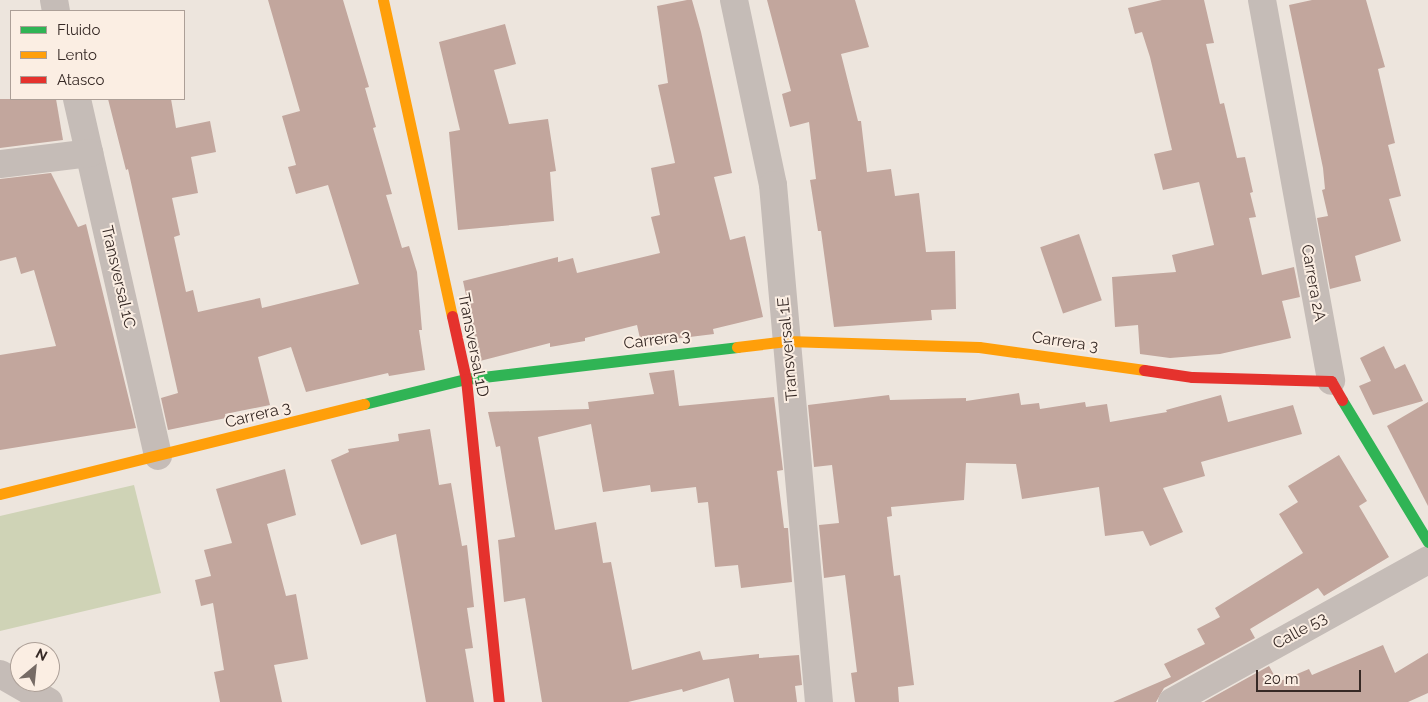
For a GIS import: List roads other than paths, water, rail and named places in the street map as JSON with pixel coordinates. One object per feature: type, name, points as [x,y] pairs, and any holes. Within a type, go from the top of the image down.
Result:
[{"type":"street","name":"Transversal 1D","points":[[383,0],[466,379],[499,702]]},
{"type":"street","name":"Transversal 1E","points":[[734,0],[773,185],[819,702]]},
{"type":"street","name":"Carrera 2A","points":[[1262,0],[1331,381],[1428,542]]},
{"type":"street","name":"Transversal 1C","points":[[77,100],[158,456]]},
{"type":"street","points":[[0,164],[89,153]]},
{"type":"street","name":"Carrera 3","points":[[0,494],[466,379],[787,341],[979,347],[1192,377],[1331,381]]},
{"type":"street","name":"Calle 53","points":[[1178,700],[1428,560]]},
{"type":"street","points":[[0,674],[49,702]]}]
